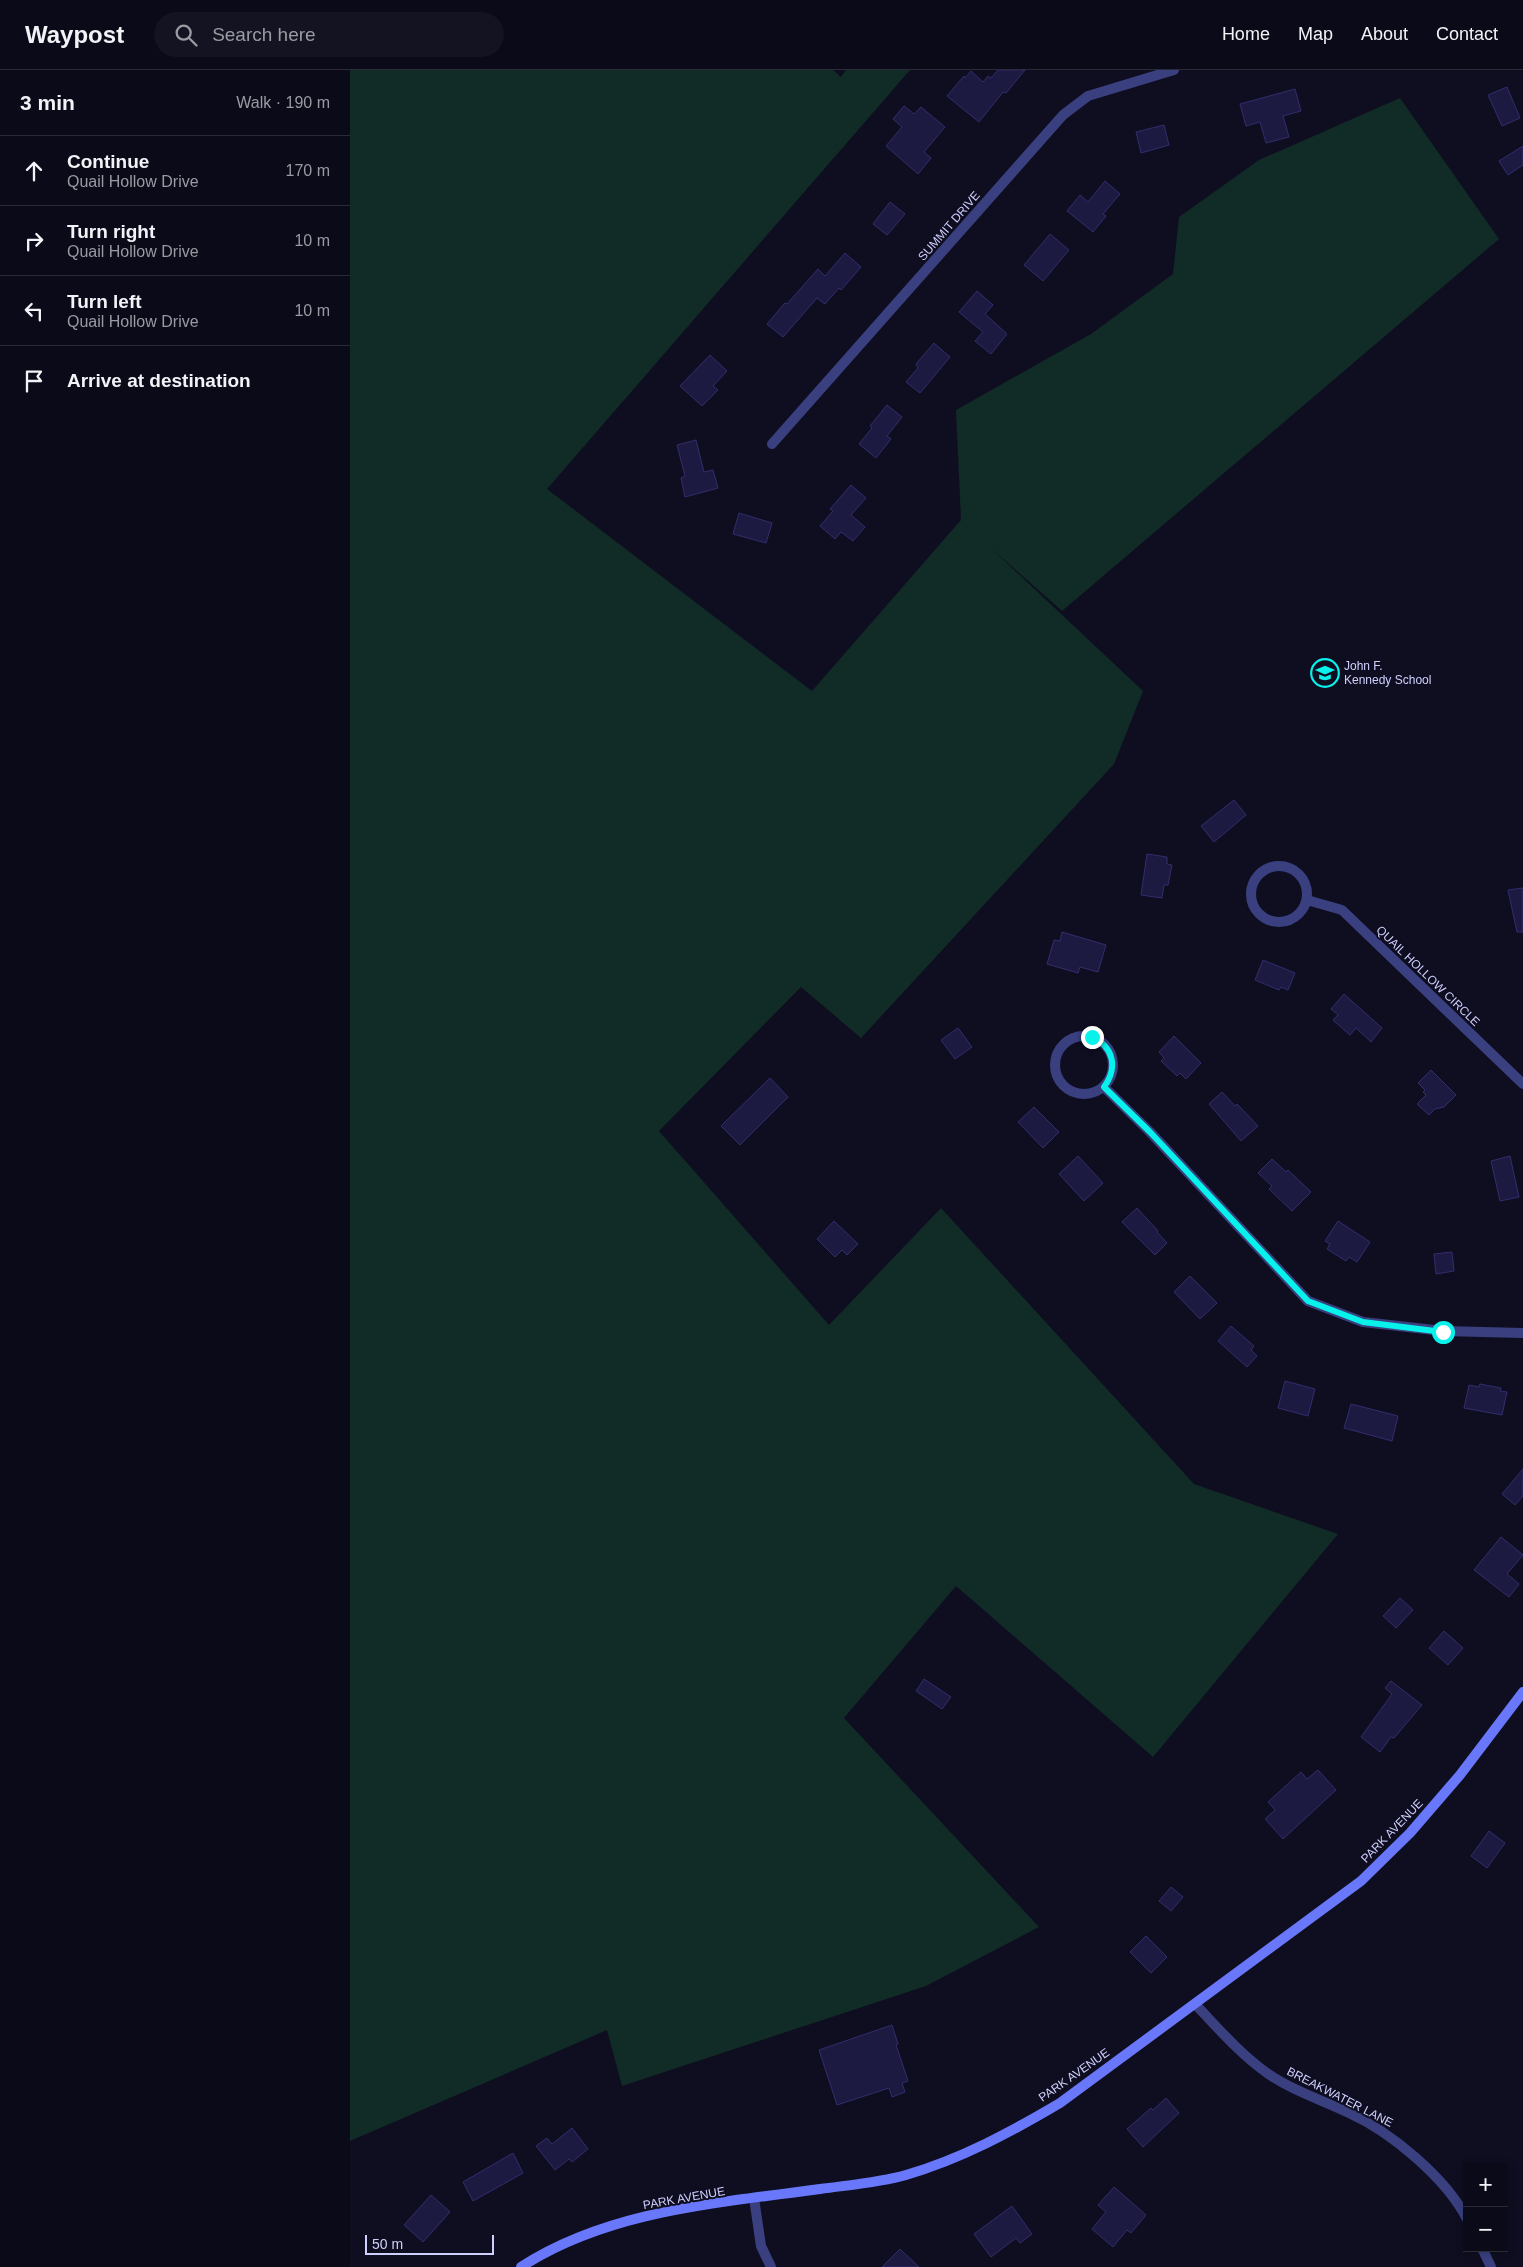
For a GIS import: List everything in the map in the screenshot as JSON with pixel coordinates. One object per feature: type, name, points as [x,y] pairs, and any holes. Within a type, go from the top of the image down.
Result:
[{"type":"main road","name":"PARK AVENUE","points":[[521,2267],[558,2246],[620,2224],[676,2210],[904,2176],[951,2160],[986,2145],[1060,2102],[1362,1881],[1410,1833],[1460,1775],[1523,1692]]},
{"type":"street","name":"SUMMIT DRIVE","points":[[772,444],[1063,115],[1088,96],[1174,70]]},
{"type":"street","points":[[1271,866],[1290,867],[1299,872],[1305,880],[1308,900],[1298,915],[1291,920],[1273,922],[1258,913],[1251,896],[1251,888],[1255,878],[1271,866]]},
{"type":"street","name":"QUAIL HOLLOW CIRCLE","points":[[1308,900],[1342,910],[1523,1084]]},
{"type":"street","points":[[1083,1036],[1100,1041],[1107,1047],[1111,1054],[1113,1072],[1104,1087],[1089,1094],[1081,1094],[1066,1088],[1060,1082],[1056,1058],[1067,1042],[1083,1036]]},
{"type":"street","points":[[1104,1087],[1150,1132],[1308,1301],[1363,1322],[1443,1332],[1523,1332]]},
{"type":"street","name":"BREAKWATER LANE","points":[[1195,2004],[1234,2046],[1267,2073],[1308,2095],[1351,2113],[1395,2139],[1434,2175],[1463,2214]]},
{"type":"street","points":[[754,2198],[761,2246],[771,2267]]},
{"type":"street","points":[[1484,2252],[1491,2267]]},
{"type":"green space","points":[[350,70],[833,70],[841,77],[846,70],[910,70],[547,489],[812,691],[961,520],[956,410],[1091,334],[1173,274],[1179,217],[1259,160],[1400,98],[1499,239],[1062,611],[991,548],[1143,691],[1114,764],[861,1038],[801,987],[659,1131],[829,1325],[941,1208],[1194,1484],[1338,1534],[1153,1757],[956,1586],[844,1718],[1039,1927],[926,1986],[622,2086],[607,2030],[350,2141]]},
{"type":"building","points":[[998,70],[1025,70],[1006,93],[1003,92],[979,122],[947,96],[964,76],[965,78],[971,71],[983,82],[988,76],[991,78]]},
{"type":"building","points":[[1507,87],[1520,118],[1502,126],[1488,95]]},
{"type":"building","points":[[1295,89],[1301,111],[1283,116],[1289,137],[1266,143],[1260,122],[1246,126],[1240,104]]},
{"type":"building","points":[[904,106],[914,114],[921,107],[945,127],[924,152],[931,158],[918,174],[886,146],[902,127],[893,119]]},
{"type":"building","points":[[1164,125],[1169,145],[1141,153],[1136,132]]},
{"type":"building","points":[[1523,146],[1523,165],[1508,175],[1499,161]]},
{"type":"building","points":[[1105,181],[1120,194],[1103,214],[1106,216],[1093,232],[1067,211],[1080,195],[1088,202]]},
{"type":"building","points":[[890,202],[905,214],[887,235],[873,224]]},
{"type":"building","points":[[1050,234],[1069,250],[1043,281],[1024,265]]},
{"type":"building","points":[[845,253],[861,267],[841,290],[839,288],[825,304],[817,298],[783,337],[767,324],[818,269],[825,276]]},
{"type":"building","points":[[977,291],[993,305],[985,314],[1007,334],[991,354],[975,341],[983,332],[959,312]]},
{"type":"building","points":[[934,343],[950,357],[920,393],[906,382],[918,368],[916,364]]},
{"type":"building","points":[[710,355],[727,371],[713,386],[718,390],[702,406],[680,386]]},
{"type":"building","points":[[887,405],[902,417],[887,436],[891,439],[876,458],[859,444],[872,428],[870,426]]},
{"type":"building","points":[[696,440],[704,472],[713,470],[718,488],[685,497],[681,478],[685,476],[677,445]]},
{"type":"building","points":[[851,485],[866,498],[851,515],[865,527],[853,541],[841,532],[835,539],[820,526],[833,511],[830,509]]},
{"type":"building","points":[[739,513],[772,523],[766,543],[733,534]]},
{"type":"building","points":[[1234,800],[1246,815],[1214,842],[1201,826]]},
{"type":"building","points":[[1147,854],[1167,857],[1167,864],[1172,865],[1168,885],[1164,885],[1162,898],[1141,895]]},
{"type":"building","points":[[1523,888],[1523,932],[1517,932],[1508,890]]},
{"type":"building","points":[[1062,932],[1106,945],[1098,972],[1080,967],[1078,973],[1047,964],[1054,940],[1060,941]]},
{"type":"building","points":[[1263,960],[1295,973],[1288,990],[1281,987],[1279,990],[1255,980]]},
{"type":"building","points":[[1344,994],[1382,1028],[1371,1042],[1356,1028],[1350,1035],[1333,1020],[1338,1015],[1331,1009]]},
{"type":"building","points":[[958,1028],[972,1047],[955,1059],[941,1040]]},
{"type":"building","points":[[1174,1036],[1201,1063],[1186,1079],[1180,1073],[1177,1076],[1161,1061],[1164,1058],[1159,1052]]},
{"type":"building","points":[[1431,1070],[1456,1095],[1444,1107],[1435,1109],[1429,1115],[1417,1104],[1426,1095],[1423,1092],[1425,1090],[1418,1083]]},
{"type":"building","points":[[770,1078],[788,1097],[740,1145],[721,1126]]},
{"type":"building","points":[[1222,1092],[1235,1106],[1237,1104],[1258,1126],[1241,1141],[1209,1104]]},
{"type":"building","points":[[1034,1107],[1059,1132],[1043,1148],[1018,1122]]},
{"type":"building","points":[[1078,1156],[1103,1183],[1084,1201],[1059,1174]]},
{"type":"building","points":[[1510,1156],[1519,1197],[1500,1201],[1491,1161]]},
{"type":"building","points":[[1272,1159],[1286,1172],[1288,1170],[1311,1192],[1292,1211],[1269,1189],[1272,1186],[1258,1173]]},
{"type":"building","points":[[1137,1208],[1167,1243],[1155,1255],[1122,1222]]},
{"type":"building","points":[[834,1221],[858,1244],[847,1255],[842,1250],[835,1257],[817,1239]]},
{"type":"building","points":[[1338,1221],[1370,1242],[1357,1262],[1349,1257],[1346,1261],[1327,1249],[1330,1244],[1325,1241]]},
{"type":"building","points":[[1452,1252],[1454,1271],[1436,1274],[1434,1254]]},
{"type":"building","points":[[1190,1276],[1217,1303],[1200,1319],[1174,1292]]},
{"type":"building","points":[[1231,1326],[1254,1346],[1251,1350],[1257,1356],[1247,1367],[1218,1341]]},
{"type":"building","points":[[1285,1381],[1315,1389],[1308,1416],[1278,1408]]},
{"type":"building","points":[[1480,1384],[1501,1388],[1500,1391],[1507,1392],[1502,1415],[1464,1408],[1469,1385],[1479,1387]]},
{"type":"building","points":[[1351,1404],[1398,1416],[1392,1441],[1344,1428]]},
{"type":"building","points":[[1523,1469],[1523,1496],[1515,1505],[1502,1494]]},
{"type":"building","points":[[1501,1537],[1523,1555],[1507,1574],[1519,1584],[1509,1597],[1474,1570]]},
{"type":"building","points":[[1400,1598],[1413,1610],[1396,1628],[1383,1616]]},
{"type":"building","points":[[1444,1631],[1463,1648],[1448,1665],[1429,1648]]},
{"type":"building","points":[[924,1679],[951,1697],[942,1709],[916,1691]]},
{"type":"building","points":[[1391,1681],[1422,1705],[1394,1738],[1391,1737],[1380,1752],[1361,1737],[1392,1694],[1385,1688]]},
{"type":"building","points":[[1318,1770],[1336,1790],[1283,1839],[1265,1819],[1275,1810],[1268,1802],[1301,1772],[1307,1779]]},
{"type":"building","points":[[1489,1831],[1505,1843],[1487,1868],[1471,1856]]},
{"type":"building","points":[[1171,1887],[1183,1897],[1171,1911],[1159,1901]]},
{"type":"building","points":[[1146,1936],[1167,1957],[1151,1973],[1130,1952]]},
{"type":"building","points":[[892,2025],[898,2044],[896,2045],[908,2081],[902,2083],[905,2092],[892,2097],[889,2088],[837,2105],[819,2050]]},
{"type":"building","points":[[1166,2098],[1179,2113],[1143,2147],[1127,2129],[1151,2108],[1153,2110]]},
{"type":"building","points":[[572,2128],[588,2149],[572,2162],[569,2159],[555,2170],[536,2146],[547,2138],[552,2144]]},
{"type":"building","points":[[513,2153],[523,2173],[473,2201],[463,2182]]},
{"type":"building","points":[[1114,2187],[1146,2215],[1131,2233],[1127,2230],[1113,2247],[1092,2229],[1106,2212],[1098,2205]]},
{"type":"building","points":[[431,2195],[450,2212],[423,2242],[404,2225]]},
{"type":"building","points":[[1012,2206],[1032,2234],[1020,2243],[1016,2238],[991,2257],[974,2234]]},
{"type":"building","points":[[900,2249],[919,2267],[882,2267]]},
{"type":"place","name":"John F. Kennedy School","points":[[1325,673]]},
{"type":"route","points":[[1092,1037],[1107,1047],[1111,1054],[1113,1072],[1110,1080],[1104,1087],[1150,1132],[1308,1301],[1363,1322],[1443,1332]]}]
